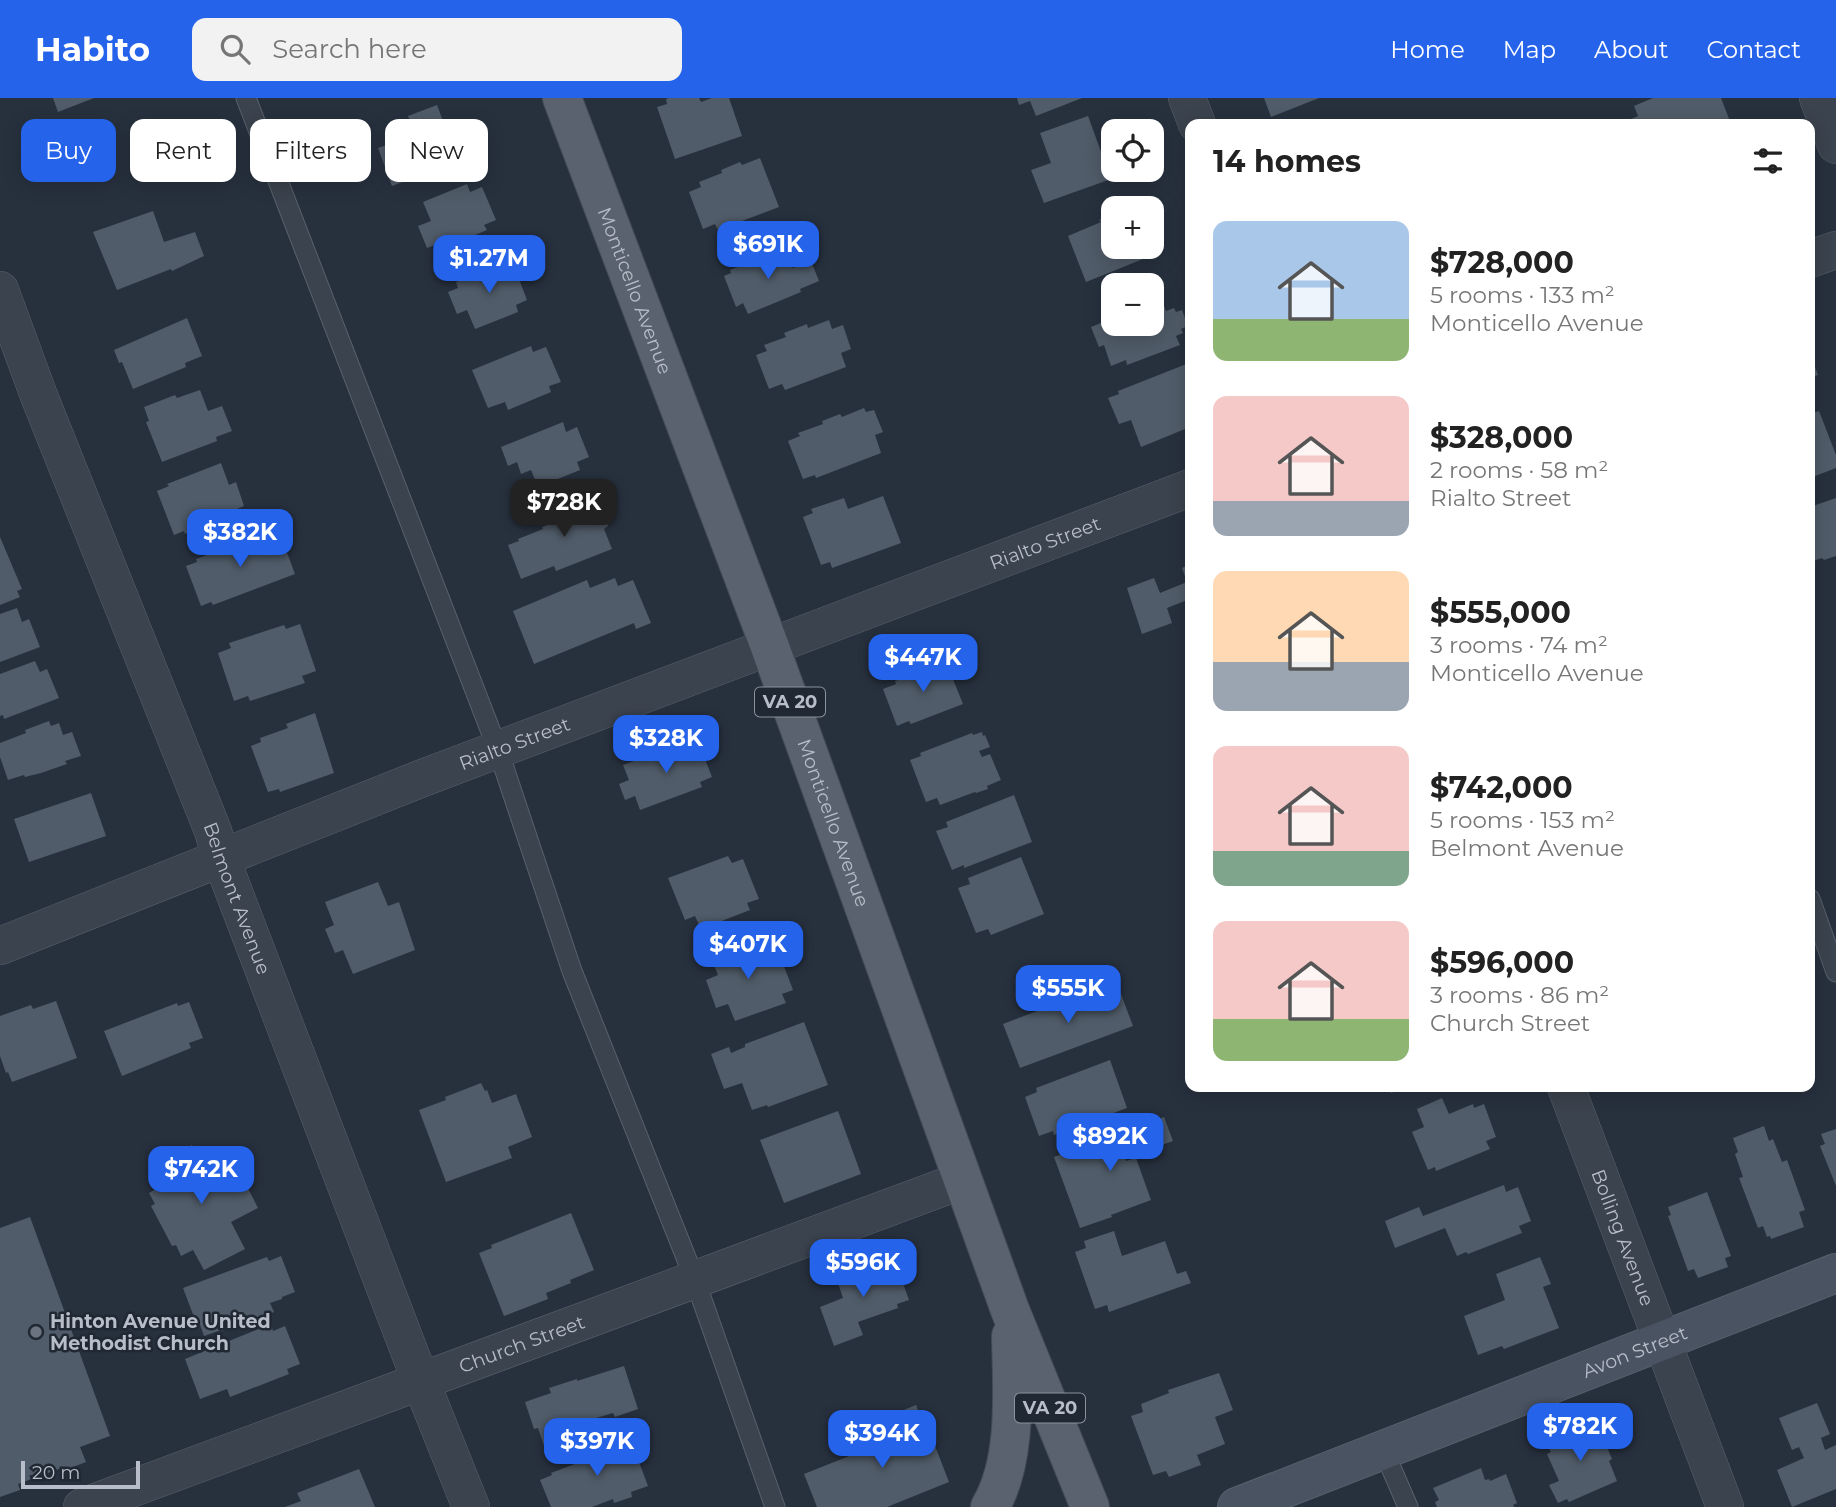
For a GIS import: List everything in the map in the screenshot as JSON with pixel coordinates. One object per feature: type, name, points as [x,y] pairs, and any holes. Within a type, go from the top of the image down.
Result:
[{"type":"main road","name":"Monticello Avenue","points":[[562,98],[770,647],[1010,1310],[1090,1507]]},
{"type":"main road","name":"Avon Street","points":[[1237,1507],[1836,1273]]},
{"type":"main road","name":"VA 20","points":[[990,1507],[995,1500],[1006,1465],[1013,1413],[1010,1310]]},
{"type":"street","points":[[1187,98],[1195,119]]},
{"type":"street","points":[[1818,98],[1836,145]]},
{"type":"street","points":[[1815,257],[1836,250]]},
{"type":"street","name":"Belmont Avenue","points":[[0,290],[39,396],[213,831],[221,858],[471,1507]]},
{"type":"street","name":"Rialto Street","points":[[0,946],[498,750],[1185,490]]},
{"type":"street","name":"Bolling Avenue","points":[[1568,1092],[1724,1507]]},
{"type":"street","name":"Church Street","points":[[82,1507],[962,1180]]},
{"type":"lane","points":[[246,98],[498,750],[572,971],[695,1280],[775,1507]]},
{"type":"lane","points":[[1815,914],[1836,972]]},
{"type":"lane","points":[[1383,1449],[1408,1507]]},
{"type":"building","points":[[53,98],[94,98],[58,112]]},
{"type":"building","points":[[699,98],[701,102],[712,98],[729,98],[742,136],[675,159],[657,107],[667,104],[666,99]]},
{"type":"building","points":[[1017,98],[1082,98],[1036,116],[1030,101],[1019,105]]},
{"type":"building","points":[[1264,98],[1319,98],[1271,117]]},
{"type":"building","points":[[1653,98],[1721,98],[1729,119],[1631,119],[1638,116],[1634,106]]},
{"type":"building","points":[[437,105],[442,119],[409,119],[408,116]]},
{"type":"building","points":[[1088,116],[1101,152],[1103,182],[1044,203],[1031,170],[1051,163],[1040,133]]},
{"type":"building","points":[[385,146],[385,167],[378,148]]},
{"type":"building","points":[[760,158],[779,207],[718,230],[715,224],[703,229],[689,192],[701,187],[699,182],[722,173],[721,170]]},
{"type":"building","points":[[467,184],[470,192],[482,187],[496,220],[484,225],[487,230],[442,249],[440,243],[427,248],[418,226],[431,221],[423,202]]},
{"type":"building","points":[[153,211],[164,242],[195,232],[204,256],[172,271],[171,269],[117,290],[93,232]]},
{"type":"building","points":[[1101,222],[1101,259],[1143,259],[1108,273],[1101,273],[1101,276],[1086,282],[1068,236]]},
{"type":"building","points":[[784,248],[792,268],[811,261],[819,281],[800,289],[801,292],[748,314],[743,303],[736,307],[724,276],[731,273],[730,270]]},
{"type":"building","points":[[501,264],[503,270],[514,266],[527,300],[516,305],[518,312],[475,329],[467,310],[457,314],[448,292],[458,288],[456,282]]},
{"type":"building","points":[[1164,306],[1166,311],[1174,308],[1176,312],[1182,310],[1185,318],[1185,327],[1181,329],[1183,333],[1176,336],[1180,345],[1127,365],[1126,360],[1111,366],[1104,345],[1099,347],[1091,327],[1101,323],[1101,336],[1164,336]]},
{"type":"building","points":[[187,318],[202,356],[185,363],[186,367],[133,389],[114,350]]},
{"type":"building","points":[[829,320],[832,329],[843,325],[851,349],[841,353],[846,367],[785,390],[782,384],[769,389],[756,355],[767,351],[764,345],[786,337],[784,333],[807,324],[808,328]]},
{"type":"building","points":[[531,346],[533,352],[546,347],[561,382],[549,386],[551,392],[508,410],[505,402],[488,408],[472,370]]},
{"type":"building","points":[[1185,365],[1185,429],[1141,447],[1131,420],[1119,424],[1108,398],[1119,394],[1118,391]]},
{"type":"building","points":[[200,390],[208,411],[222,406],[232,431],[216,437],[217,441],[162,462],[146,422],[149,421],[144,407],[175,395],[177,398]]},
{"type":"building","points":[[864,408],[866,412],[874,410],[883,432],[875,435],[881,453],[816,478],[815,475],[803,479],[788,441],[800,436],[798,433],[823,424],[822,421]]},
{"type":"building","points":[[1819,411],[1836,455],[1836,468],[1815,476],[1815,412]]},
{"type":"building","points":[[563,422],[566,432],[577,427],[589,457],[577,462],[580,470],[538,487],[531,470],[521,474],[517,462],[508,466],[501,447]]},
{"type":"building","points":[[221,463],[229,485],[236,482],[244,506],[237,509],[239,514],[185,534],[184,531],[174,535],[157,491],[169,486],[167,484]]},
{"type":"building","points":[[594,490],[608,526],[604,529],[612,549],[556,571],[554,566],[521,579],[508,545],[543,529],[542,527],[552,523],[552,519],[571,511],[567,500]]},
{"type":"building","points":[[883,496],[901,543],[832,568],[830,562],[821,565],[803,517],[813,513],[811,509],[844,498],[848,509]]},
{"type":"building","points":[[1836,498],[1836,556],[1824,560],[1815,560],[1815,505]]},
{"type":"building","points":[[278,529],[295,574],[213,605],[211,602],[201,606],[186,566],[197,562],[196,559]]},
{"type":"building","points":[[0,537],[22,589],[17,591],[20,597],[0,605]]},
{"type":"building","points":[[615,578],[618,586],[633,580],[651,623],[636,629],[634,623],[534,664],[513,611],[587,580],[590,588]]},
{"type":"building","points":[[1154,578],[1160,593],[1185,583],[1185,601],[1167,608],[1172,623],[1142,634],[1127,588]]},
{"type":"building","points":[[17,608],[22,622],[29,619],[40,647],[0,662],[0,614]]},
{"type":"building","points":[[300,624],[316,671],[302,676],[305,683],[250,701],[248,696],[234,701],[218,653],[231,648],[229,643],[284,625],[286,629]]},
{"type":"building","points":[[944,657],[963,704],[911,724],[909,721],[897,726],[883,689],[896,684],[895,681],[917,673],[915,669]]},
{"type":"building","points":[[35,661],[40,672],[47,669],[59,698],[4,719],[3,715],[0,716],[0,674]]},
{"type":"building","points":[[315,713],[334,773],[280,792],[279,789],[268,792],[251,746],[261,742],[260,738],[288,728],[286,724]]},
{"type":"building","points":[[49,721],[51,726],[59,723],[63,735],[72,732],[81,756],[41,773],[8,780],[0,757],[0,743]]},
{"type":"building","points":[[982,732],[990,747],[979,751],[982,757],[990,754],[1001,780],[987,786],[988,789],[940,805],[937,798],[926,802],[910,760],[921,756],[920,753],[972,733]]},
{"type":"building","points":[[698,741],[712,777],[700,782],[702,787],[640,810],[635,796],[625,800],[619,784],[629,780],[623,765],[685,742],[686,746]]},
{"type":"building","points":[[91,793],[106,836],[29,862],[14,819]]},
{"type":"building","points":[[1014,795],[1032,842],[952,870],[936,831],[948,827],[946,822]]},
{"type":"building","points":[[728,856],[732,863],[743,859],[759,899],[747,903],[750,910],[701,929],[695,916],[685,920],[668,878]]},
{"type":"building","points":[[1021,857],[1044,914],[991,935],[988,929],[976,933],[958,888],[970,884],[968,878]]},
{"type":"building","points":[[378,882],[388,906],[399,902],[415,950],[353,974],[343,950],[335,953],[325,929],[334,925],[325,902]]},
{"type":"building","points":[[762,940],[770,965],[782,961],[793,990],[782,994],[786,1003],[735,1021],[728,1004],[716,1008],[706,980],[718,975],[711,958]]},
{"type":"building","points":[[1116,981],[1133,1026],[1020,1068],[1003,1024]]},
{"type":"building","points":[[56,1001],[77,1058],[12,1082],[0,1056],[0,1016],[31,1005],[33,1009]]},
{"type":"building","points":[[189,1002],[203,1038],[189,1043],[191,1048],[122,1076],[104,1031],[177,1003],[178,1006]]},
{"type":"building","points":[[804,1022],[828,1085],[768,1107],[767,1105],[752,1110],[742,1083],[724,1089],[711,1054],[729,1047],[731,1053],[745,1047],[745,1044]]},
{"type":"building","points":[[1110,1060],[1127,1108],[1054,1135],[1053,1131],[1039,1136],[1025,1097],[1037,1092],[1036,1088]]},
{"type":"building","points":[[481,1083],[492,1103],[516,1094],[532,1137],[508,1147],[512,1158],[446,1182],[419,1110]]},
{"type":"building","points":[[1442,1098],[1449,1114],[1473,1104],[1474,1108],[1484,1104],[1496,1137],[1486,1141],[1490,1149],[1436,1171],[1435,1167],[1428,1170],[1412,1132],[1424,1127],[1417,1109]]},
{"type":"building","points":[[838,1111],[861,1174],[784,1203],[760,1140]]},
{"type":"building","points":[[1164,1117],[1173,1141],[1125,1158],[1126,1161],[1136,1158],[1151,1200],[1080,1228],[1054,1157]]},
{"type":"building","points":[[1764,1126],[1769,1141],[1773,1139],[1782,1162],[1787,1160],[1805,1210],[1799,1212],[1804,1227],[1771,1239],[1770,1236],[1767,1237],[1763,1226],[1758,1228],[1739,1178],[1743,1177],[1733,1138]]},
{"type":"building","points":[[1836,1129],[1836,1186],[1820,1146],[1825,1144],[1821,1134]]},
{"type":"building","points":[[192,1145],[206,1173],[233,1159],[258,1208],[231,1222],[245,1249],[204,1270],[193,1250],[181,1256],[176,1245],[172,1246],[151,1206],[155,1204],[149,1193],[161,1186],[151,1166]]},
{"type":"building","points":[[1504,1185],[1506,1192],[1518,1187],[1531,1221],[1519,1226],[1522,1233],[1457,1256],[1445,1228],[1395,1248],[1385,1221],[1419,1207],[1423,1216]]},
{"type":"building","points":[[1707,1192],[1731,1256],[1725,1258],[1728,1267],[1698,1278],[1694,1269],[1688,1271],[1668,1216],[1671,1215],[1668,1207]]},
{"type":"building","points":[[571,1213],[594,1270],[546,1293],[548,1299],[504,1316],[479,1253],[492,1248],[491,1245]]},
{"type":"building","name":"Hinton Avenue United Methodist Church","points":[[30,1217],[110,1436],[80,1447],[86,1462],[18,1484],[20,1490],[0,1497],[0,1228]]},
{"type":"building","points":[[1114,1231],[1122,1256],[1165,1241],[1177,1274],[1186,1271],[1191,1283],[1109,1312],[1107,1305],[1095,1309],[1075,1252],[1086,1248],[1084,1241]]},
{"type":"building","points":[[281,1256],[295,1292],[270,1303],[274,1312],[204,1336],[183,1288],[267,1257],[269,1261]]},
{"type":"building","points":[[1540,1257],[1551,1284],[1543,1287],[1559,1328],[1504,1349],[1502,1346],[1478,1355],[1464,1316],[1505,1300],[1496,1274]]},
{"type":"building","points":[[881,1261],[882,1265],[895,1261],[909,1300],[897,1304],[898,1308],[858,1322],[863,1335],[834,1346],[820,1307],[843,1298],[836,1277]]},
{"type":"building","points":[[271,1324],[273,1331],[285,1326],[300,1364],[287,1369],[289,1374],[230,1397],[227,1389],[200,1399],[185,1359]]},
{"type":"building","points":[[624,1366],[638,1409],[615,1417],[613,1413],[583,1422],[587,1433],[564,1441],[565,1446],[546,1452],[538,1428],[534,1429],[525,1402],[551,1393],[549,1388]]},
{"type":"building","points":[[1219,1373],[1233,1410],[1215,1417],[1225,1444],[1197,1455],[1201,1465],[1169,1477],[1166,1471],[1153,1475],[1131,1416],[1143,1412],[1141,1404],[1169,1393],[1168,1390]]},
{"type":"building","points":[[1817,1403],[1830,1434],[1821,1438],[1825,1450],[1836,1445],[1836,1489],[1792,1507],[1777,1470],[1804,1458],[1799,1447],[1792,1450],[1779,1418]]},
{"type":"building","points":[[916,1405],[949,1482],[887,1507],[817,1507],[804,1474],[902,1435],[894,1414]]},
{"type":"building","points":[[1592,1422],[1596,1432],[1600,1431],[1612,1459],[1609,1461],[1617,1481],[1569,1502],[1567,1499],[1558,1503],[1549,1485],[1559,1481],[1547,1454],[1551,1452],[1546,1442]]},
{"type":"building","points":[[629,1435],[648,1486],[631,1492],[632,1497],[614,1503],[613,1499],[592,1507],[551,1507],[540,1480],[552,1475],[551,1473],[604,1453],[601,1446]]},
{"type":"building","points":[[1481,1468],[1485,1480],[1490,1481],[1506,1474],[1517,1503],[1514,1507],[1437,1507],[1435,1502],[1439,1500],[1433,1488]]},
{"type":"building","points":[[359,1469],[375,1507],[285,1507],[301,1501],[297,1493]]},
{"type":"place","name":"Hinton Avenue United Methodist Church","points":[[36,1332]]}]
